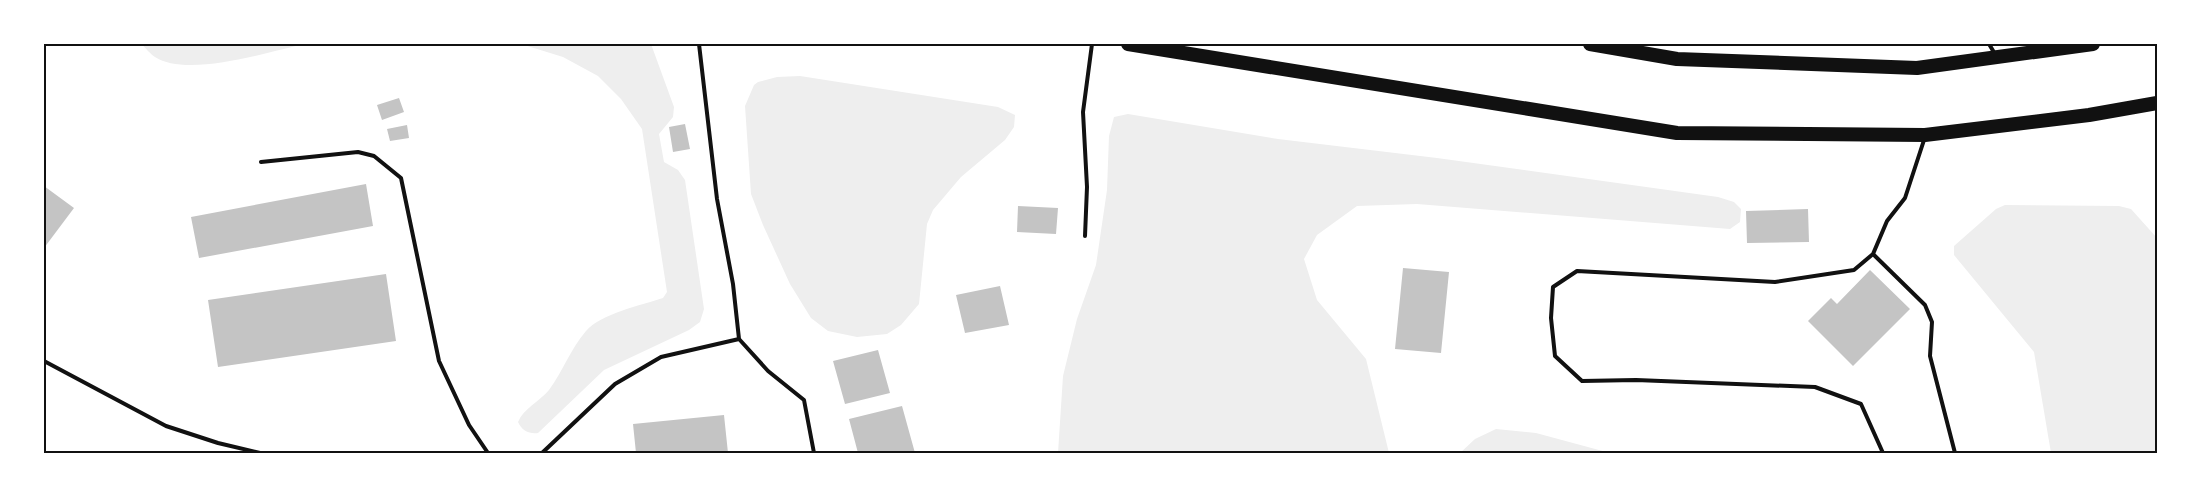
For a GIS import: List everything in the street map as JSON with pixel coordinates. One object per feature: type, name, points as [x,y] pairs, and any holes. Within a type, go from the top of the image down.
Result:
[{"type":"highway","points":[[1128,44],[1677,133],[1925,135],[2089,115],[2157,102]]},
{"type":"highway","points":[[1590,44],[1677,59],[1917,68],[2094,44]]},
{"type":"lane","points":[[699,44],[716,190],[733,284],[740,339],[768,371],[804,400],[814,453]]},
{"type":"lane","points":[[1085,236],[1087,187],[1083,112],[1092,44]]},
{"type":"lane","points":[[1989,44],[1997,58]]},
{"type":"lane","points":[[1883,453],[1861,404],[1815,387],[1636,380],[1582,381],[1555,356],[1551,318],[1552,287],[1577,271],[1775,282],[1854,270],[1873,254],[1887,221],[1905,198],[1925,135]]},
{"type":"lane","points":[[261,162],[358,152],[374,156],[401,178],[439,361],[470,425],[488,453]]},
{"type":"lane","points":[[1873,254],[1925,304],[1932,322],[1930,356],[1955,453]]},
{"type":"lane","points":[[542,453],[616,384],[661,357],[740,339]]},
{"type":"lane","points":[[44,361],[166,426],[218,443],[260,453]]},
{"type":"shaded area","points":[[141,44],[304,44],[228,61],[187,65],[169,63],[155,57]]},
{"type":"shaded area","points":[[521,44],[651,44],[674,107],[673,117],[659,134],[664,162],[678,170],[685,180],[704,309],[700,322],[689,330],[604,370],[538,433],[524,430],[518,422],[524,413],[549,390],[586,331],[592,325],[611,315],[663,298],[667,292],[642,129],[621,99],[598,76],[563,57]]},
{"type":"shaded area","points":[[800,76],[998,107],[1015,115],[1014,127],[1005,140],[961,177],[933,210],[927,224],[919,304],[901,325],[887,334],[857,337],[828,331],[811,318],[790,284],[751,194],[745,106],[754,85],[758,82],[777,77]]},
{"type":"shaded area","points":[[1128,114],[1278,139],[1437,158],[1718,197],[1734,202],[1741,209],[1740,222],[1730,229],[1417,204],[1357,206],[1317,235],[1304,259],[1317,300],[1366,359],[1389,453],[1058,453],[1063,376],[1077,319],[1096,265],[1107,190],[1109,136],[1114,117]]},
{"type":"shaded area","points":[[2005,205],[2119,206],[2131,209],[2157,238],[2157,453],[2051,453],[2034,352],[1954,255],[1954,246],[1996,209]]},
{"type":"shaded area","points":[[1496,429],[1536,433],[1610,453],[1460,453],[1475,439]]},
{"type":"building","points":[[399,98],[404,112],[382,120],[377,105]]},
{"type":"building","points":[[685,124],[690,149],[673,152],[669,127]]},
{"type":"building","points":[[407,125],[409,138],[390,141],[387,129]]},
{"type":"building","points":[[366,184],[373,226],[199,258],[191,217]]},
{"type":"building","points":[[44,186],[74,208],[44,248]]},
{"type":"building","points":[[1018,206],[1058,208],[1056,234],[1017,232]]},
{"type":"building","points":[[1808,209],[1809,242],[1747,243],[1746,211]]},
{"type":"building","points":[[1403,268],[1449,272],[1441,353],[1395,349]]},
{"type":"building","points":[[1870,270],[1910,309],[1853,366],[1808,321],[1831,298],[1837,304]]},
{"type":"building","points":[[386,274],[396,341],[218,367],[208,300]]},
{"type":"building","points":[[1000,286],[1009,325],[965,333],[956,295]]},
{"type":"building","points":[[878,350],[890,393],[845,404],[833,361]]},
{"type":"building","points":[[902,406],[915,453],[858,453],[849,419]]},
{"type":"building","points":[[724,415],[728,453],[636,453],[633,424]]}]
